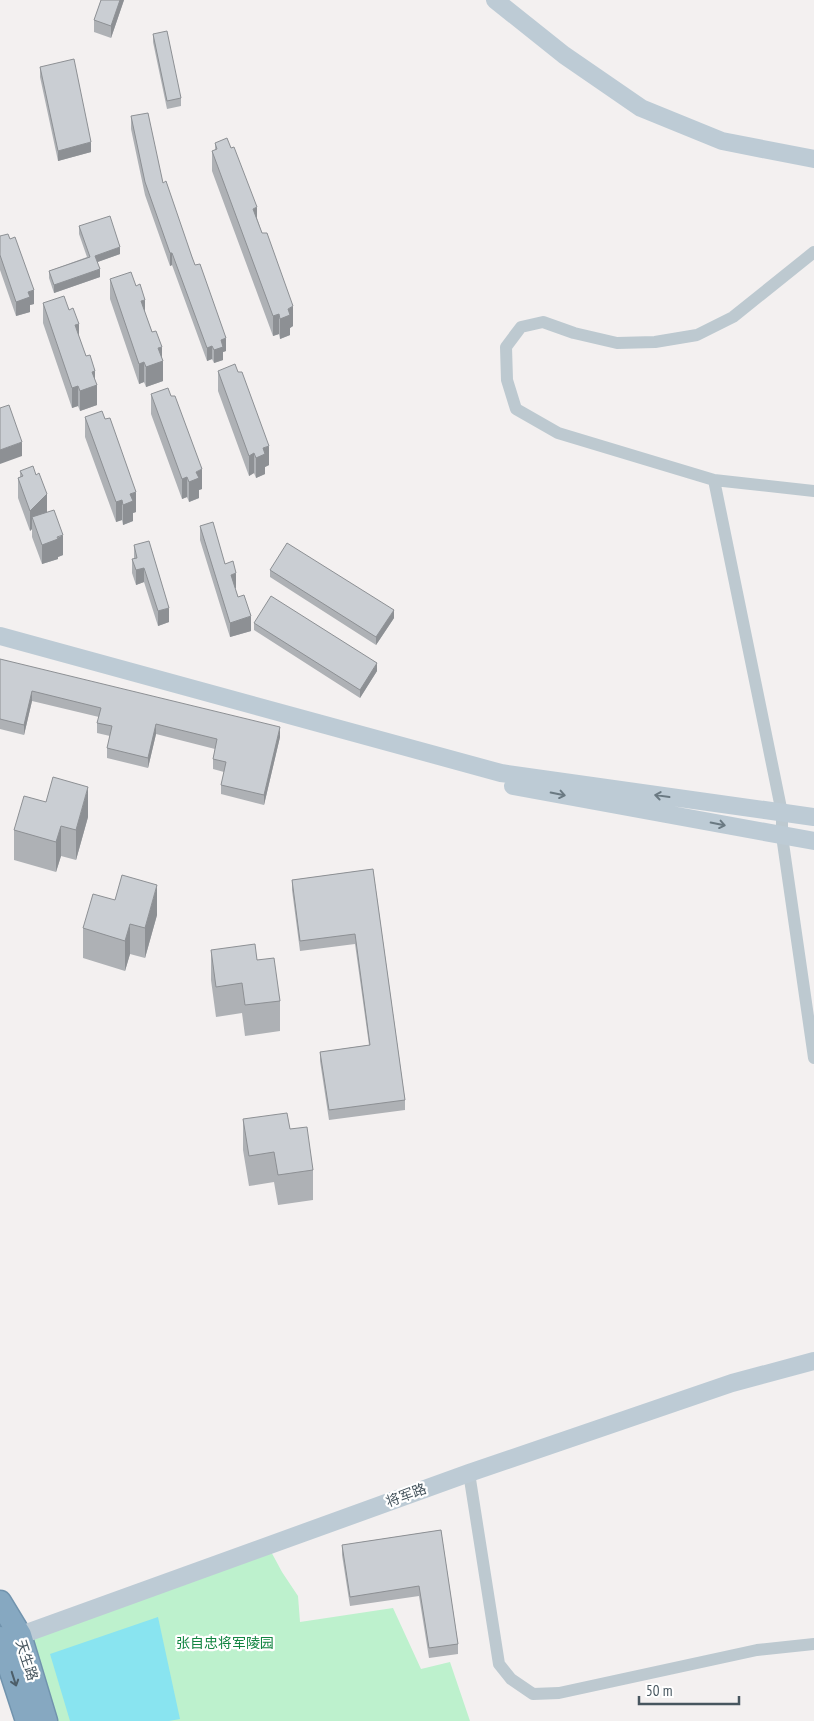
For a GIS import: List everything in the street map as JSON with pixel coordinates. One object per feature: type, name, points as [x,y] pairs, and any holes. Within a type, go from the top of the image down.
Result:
[{"type":"highway","name":"天生路","points":[[0,1602],[27,1721]]},
{"type":"highway","name":"天生路","points":[[7,1638],[46,1721]]},
{"type":"street","points":[[495,0],[564,55],[641,108],[722,141],[814,159]]},
{"type":"street","points":[[814,252],[733,317],[697,335],[655,342],[617,343],[574,333],[543,322],[521,327],[506,347],[506,380],[516,409],[558,434],[714,480],[814,491]]},
{"type":"street","points":[[714,480],[782,813],[782,836],[814,1058]]},
{"type":"street","points":[[0,636],[501,773],[814,817]]},
{"type":"street","points":[[344,730],[503,784],[814,841]]},
{"type":"street","name":"将军路","points":[[7,1638],[468,1473],[732,1383],[814,1361]]},
{"type":"street","points":[[468,1473],[499,1664],[511,1679],[533,1694],[559,1693],[757,1650],[814,1644]]},
{"type":"green space","name":"张自忠将军陵园","points":[[268,1546],[298,1596],[300,1622],[393,1608],[421,1669],[450,1662],[470,1721],[48,1721],[20,1635]]},
{"type":"water","points":[[158,1617],[180,1719],[169,1721],[70,1721],[50,1654]]},
{"type":"building","points":[[101,0],[120,0],[111,26],[94,20]]},
{"type":"building","points":[[167,31],[181,98],[167,101],[153,34]]},
{"type":"building","points":[[74,59],[91,142],[58,151],[40,67]]},
{"type":"building","points":[[148,113],[163,183],[166,181],[195,265],[200,264],[226,338],[221,340],[223,347],[214,350],[212,346],[207,348],[145,182],[131,116]]},
{"type":"building","points":[[227,138],[231,148],[234,147],[257,207],[253,209],[262,233],[267,233],[293,306],[288,309],[290,315],[280,319],[279,314],[273,316],[212,151],[217,149],[215,143]]},
{"type":"building","points":[[110,216],[120,247],[95,256],[100,269],[54,285],[49,271],[90,257],[79,226]]},
{"type":"building","points":[[8,234],[10,239],[15,237],[34,290],[28,292],[30,297],[16,302],[0,255],[0,236]]},
{"type":"building","points":[[131,272],[136,286],[140,284],[145,300],[141,301],[152,332],[156,331],[162,347],[158,348],[163,361],[146,367],[144,362],[139,364],[110,279]]},
{"type":"building","points":[[64,296],[69,310],[73,308],[79,324],[75,325],[86,356],[90,355],[95,371],[92,372],[97,385],[80,391],[78,386],[72,388],[43,303]]},
{"type":"building","points":[[235,364],[238,372],[242,372],[269,446],[263,448],[265,454],[256,458],[254,453],[249,456],[218,371]]},
{"type":"building","points":[[168,388],[171,396],[175,396],[202,469],[196,472],[199,478],[189,482],[187,477],[182,479],[151,394]]},
{"type":"building","points":[[9,405],[22,442],[0,450],[0,408]]},
{"type":"building","points":[[102,411],[105,419],[110,418],[136,492],[130,494],[133,501],[123,505],[122,500],[116,502],[85,417]]},
{"type":"building","points":[[33,466],[36,475],[39,473],[47,494],[30,511],[18,478],[23,476],[20,471]]},
{"type":"building","points":[[54,510],[63,535],[42,545],[32,517]]},
{"type":"building","points":[[213,522],[225,564],[233,561],[236,573],[231,575],[238,597],[244,595],[251,616],[230,623],[200,526]]},
{"type":"building","points":[[149,541],[169,608],[158,611],[144,568],[136,570],[132,559],[137,558],[134,545]]},
{"type":"building","points":[[287,543],[394,610],[376,637],[270,570]]},
{"type":"building","points":[[271,596],[377,663],[360,690],[254,623]]},
{"type":"building","points":[[0,659],[280,727],[264,795],[221,785],[226,762],[213,759],[217,739],[156,724],[148,758],[107,748],[112,726],[97,723],[101,708],[32,691],[24,725],[0,719]]},
{"type":"building","points":[[53,777],[88,787],[76,830],[61,826],[56,842],[14,830],[24,796],[46,802]]},
{"type":"building","points":[[373,869],[405,1100],[329,1110],[320,1052],[370,1045],[355,934],[300,941],[292,880]]},
{"type":"building","points":[[122,875],[157,885],[145,928],[130,924],[125,941],[83,928],[93,894],[115,900]]},
{"type":"building","points":[[255,944],[257,960],[274,958],[280,1001],[245,1005],[242,983],[216,987],[211,950]]},
{"type":"building","points":[[287,1113],[290,1129],[307,1127],[313,1170],[278,1175],[274,1152],[249,1156],[243,1119]]},
{"type":"building","points":[[441,1530],[458,1644],[429,1648],[419,1586],[350,1597],[342,1545]]}]
